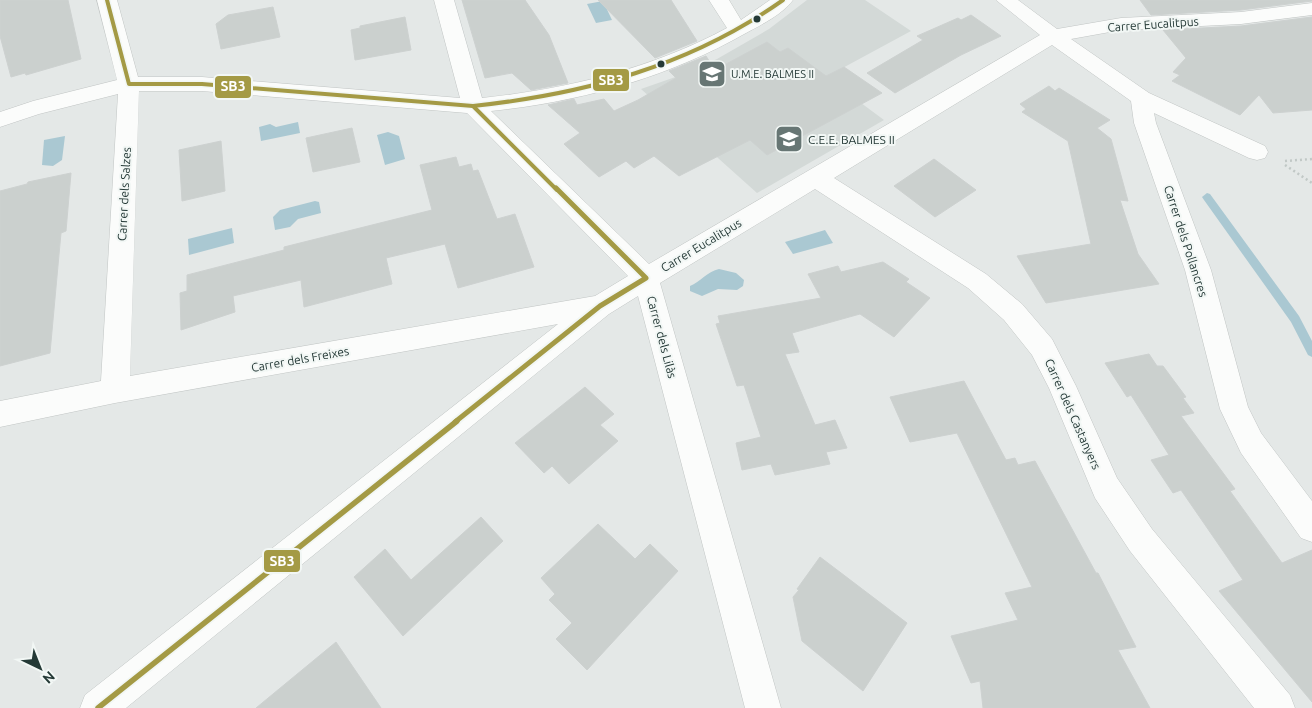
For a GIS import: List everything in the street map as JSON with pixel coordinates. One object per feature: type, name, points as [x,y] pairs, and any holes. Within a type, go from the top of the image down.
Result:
[{"type":"street","name":"Carrer dels Salzes","points":[[107,0],[129,84],[115,391]]},
{"type":"street","name":"Carrer dels Lilàs","points":[[444,0],[473,106],[646,278],[763,708]]},
{"type":"street","points":[[719,0],[738,30]]},
{"type":"street","points":[[0,120],[32,108],[129,84],[202,84],[473,106],[506,104],[627,78],[705,47],[738,30],[782,0]]},
{"type":"street","points":[[1006,0],[1053,36],[1141,98],[1257,152]]},
{"type":"street","name":"Carrer Eucalitpus","points":[[98,708],[600,306],[1053,36],[1120,24],[1239,20],[1312,9]]},
{"type":"street","name":"Carrer dels Pollancres","points":[[1141,98],[1145,123],[1198,270],[1234,409],[1252,443],[1312,527]]},
{"type":"street","name":"Carrer dels Castanyers","points":[[815,178],[977,281],[1013,312],[1042,347],[1062,386],[1106,488],[1131,525],[1277,708]]},
{"type":"street","name":"Carrer dels Freixes","points":[[0,414],[115,391],[600,306]]},
{"type":"path","points":[[1279,162],[1312,159]]},
{"type":"shaded area","points":[[807,0],[865,0],[911,31],[826,77],[884,120],[757,193],[641,89],[684,74],[717,59],[769,29]]},
{"type":"water","points":[[603,1],[612,20],[596,23],[587,4]]},
{"type":"water","points":[[298,122],[300,133],[261,141],[259,127],[270,124],[276,127]]},
{"type":"water","points":[[388,132],[399,136],[405,159],[385,165],[377,135]]},
{"type":"water","points":[[65,136],[62,160],[53,166],[42,165],[44,140]]},
{"type":"water","points":[[315,201],[319,202],[321,213],[298,219],[290,227],[275,230],[273,217],[280,210]]},
{"type":"water","points":[[232,228],[234,243],[189,255],[188,239]]},
{"type":"water","points":[[825,230],[833,243],[793,254],[785,242]]},
{"type":"water","points":[[719,269],[736,273],[744,280],[743,286],[737,290],[718,289],[702,296],[690,291],[690,286]]},
{"type":"building","points":[[0,0],[68,0],[81,59],[26,75],[25,73],[11,77],[0,36]]},
{"type":"building","points":[[462,0],[525,0],[549,35],[568,83],[531,90],[512,73],[485,78]]},
{"type":"building","points":[[598,0],[671,0],[697,41],[655,58]]},
{"type":"building","points":[[1140,0],[1312,1],[1241,10],[1151,15]]},
{"type":"building","points":[[273,7],[280,37],[221,49],[216,24],[228,15]]},
{"type":"building","points":[[971,15],[1001,36],[961,55],[895,93],[867,73],[923,40],[917,36],[958,18],[961,20]]},
{"type":"building","points":[[405,17],[411,50],[355,60],[351,30],[360,28],[360,26]]},
{"type":"building","points":[[1312,17],[1312,110],[1273,113],[1259,95],[1240,115],[1172,81],[1180,75],[1173,72],[1186,58],[1163,30],[1241,26]]},
{"type":"building","points":[[767,42],[780,52],[788,48],[826,76],[844,67],[882,93],[767,155],[750,140],[679,176],[654,156],[634,168],[626,161],[599,177],[564,144],[580,133],[548,105],[574,99],[577,105],[604,99],[614,111],[638,100],[676,78],[669,71],[706,56],[715,70]]},
{"type":"building","points":[[1049,86],[1055,91],[1059,88],[1110,120],[1097,128],[1111,139],[1128,201],[1120,200],[1138,254],[1159,284],[1046,303],[1017,256],[1091,244],[1068,141],[1022,112],[1026,109],[1020,104]]},
{"type":"building","points":[[352,128],[360,162],[313,172],[306,138]]},
{"type":"building","points":[[221,141],[225,191],[182,201],[179,150]]},
{"type":"building","points":[[456,157],[459,167],[471,164],[473,171],[478,170],[497,219],[515,214],[534,267],[458,288],[445,244],[386,258],[392,284],[304,307],[301,280],[233,296],[235,312],[181,330],[180,293],[187,291],[187,275],[284,250],[284,247],[432,210],[420,165]]},
{"type":"building","points":[[934,159],[976,190],[935,217],[894,186]]},
{"type":"building","points":[[71,173],[66,231],[61,233],[50,353],[0,366],[0,191],[27,184],[28,182]]},
{"type":"building","points":[[883,262],[909,279],[906,282],[930,298],[894,337],[860,314],[792,333],[799,352],[785,354],[815,425],[835,420],[847,448],[826,452],[830,464],[775,475],[771,464],[742,470],[736,443],[761,437],[744,385],[737,386],[716,324],[720,323],[718,316],[821,298],[808,274],[838,266],[841,272]]},
{"type":"building","points":[[1149,354],[1157,366],[1163,366],[1186,397],[1183,398],[1194,413],[1181,416],[1235,489],[1230,491],[1282,563],[1312,550],[1312,702],[1219,591],[1243,580],[1181,490],[1173,493],[1151,460],[1169,455],[1131,395],[1127,397],[1105,363]]},
{"type":"building","points":[[964,381],[1006,460],[1015,458],[1018,465],[1035,461],[1096,573],[1098,573],[1136,647],[1118,650],[1150,708],[983,708],[980,681],[971,683],[951,636],[1018,620],[1005,593],[1032,587],[957,433],[910,442],[890,397]]},
{"type":"building","points":[[585,387],[614,414],[600,425],[618,441],[569,484],[552,466],[544,473],[515,443]]},
{"type":"building","points":[[481,517],[503,541],[403,636],[354,577],[385,549],[411,580]]},
{"type":"building","points":[[598,524],[635,559],[650,544],[678,571],[587,670],[556,639],[572,623],[549,600],[555,594],[541,578]]},
{"type":"building","points":[[820,557],[907,623],[863,691],[802,641],[793,597]]},
{"type":"building","points":[[336,642],[381,708],[256,708]]},
{"type":"waterway","points":[[1207,197],[1295,319],[1312,352]]},
{"type":"transit line","name":"SB3","points":[[107,0],[129,84],[202,84],[473,106],[511,102],[594,86],[677,59],[716,42],[752,22],[783,0]]},
{"type":"transit line","name":"SB3","points":[[98,708],[600,306],[646,278],[473,106]]},
{"type":"place","name":"U.M.E. BALMES II","points":[[712,74]]},
{"type":"place","name":"C.E.E. BALMES II","points":[[789,139]]}]
